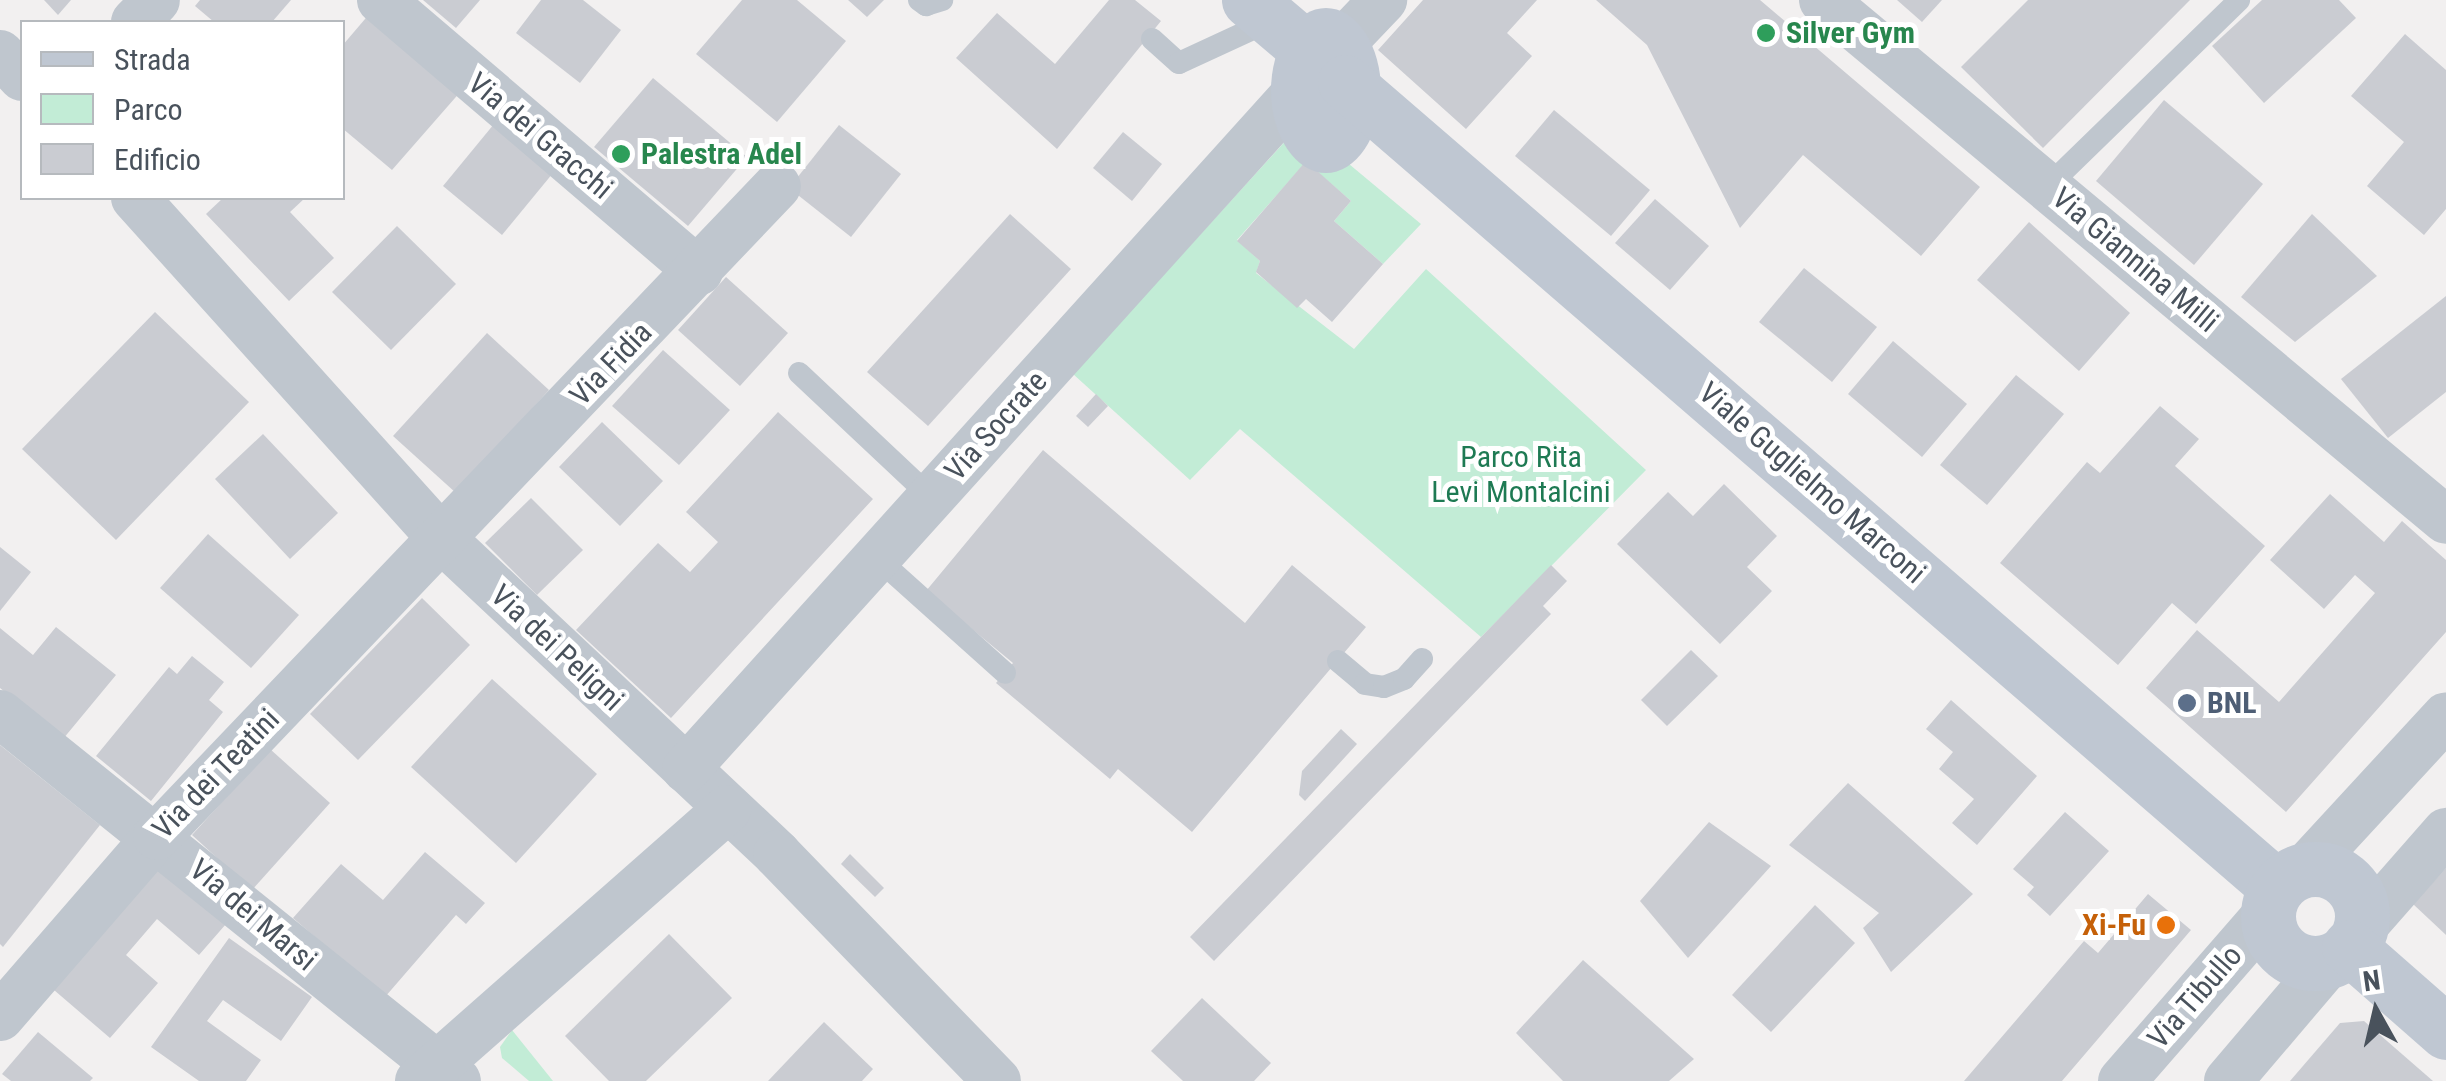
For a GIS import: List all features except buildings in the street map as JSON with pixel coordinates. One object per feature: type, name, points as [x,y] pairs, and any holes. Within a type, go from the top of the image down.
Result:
[{"type":"main road","name":"Viale Guglielmo Marconi","points":[[1303,45],[2283,890]]},
{"type":"main road","points":[[2328,871],[2350,884],[2360,906],[2346,946],[2304,962],[2281,948],[2283,890],[2328,871]]},
{"type":"main road","points":[[2346,946],[2446,1032]]},
{"type":"street","points":[[137,20],[156,0]]},
{"type":"street","name":"Via dei Gracchi","points":[[381,0],[700,272]]},
{"type":"street","name":"Via Socrate","points":[[686,769],[932,498],[1303,45],[1383,0]]},
{"type":"street","name":"Via Giannina Milli","points":[[1824,0],[2446,520]]},
{"type":"street","points":[[0,54],[20,74]]},
{"type":"street","name":"Via Fidia","points":[[442,538],[700,272],[777,186]]},
{"type":"street","name":"Via dei Peligni","points":[[136,200],[442,538],[728,809],[997,1081]]},
{"type":"street","name":"Via dei Teatini","points":[[9,991],[442,538]]},
{"type":"street","name":"Via dei Marsi","points":[[0,714],[157,836],[437,1075]]},
{"type":"street","name":"Via Tibullo","points":[[2122,1081],[2283,890],[2446,716]]},
{"type":"street","points":[[437,1075],[728,809]]},
{"type":"street","points":[[2228,1081],[2446,832]]},
{"type":"lane","points":[[920,0],[942,0]]},
{"type":"lane","points":[[2047,187],[2239,0]]},
{"type":"lane","points":[[1152,39],[1178,63],[1303,45]]},
{"type":"lane","points":[[798,373],[932,498]]},
{"type":"lane","points":[[876,558],[1005,672]]},
{"type":"lane","points":[[1338,661],[1374,688],[1404,679],[1422,659]]},
{"type":"green space","name":"Parco Rita Levi Montalcini","points":[[1301,124],[1421,224],[1383,264],[1334,221],[1351,201],[1306,162],[1237,240],[1260,261],[1256,273],[1354,349],[1426,269],[1646,470],[1481,637],[1240,429],[1190,480],[1073,374]]},
{"type":"green space","points":[[512,1030],[553,1081],[529,1081],[502,1058],[500,1047]]},
{"type":"place","name":"Silver Gym","points":[[1766,33]]},
{"type":"place","name":"Palestra Adel","points":[[621,154]]},
{"type":"place","name":"BNL","points":[[2187,703]]},
{"type":"place","name":"Xi-Fu","points":[[2166,925]]}]
